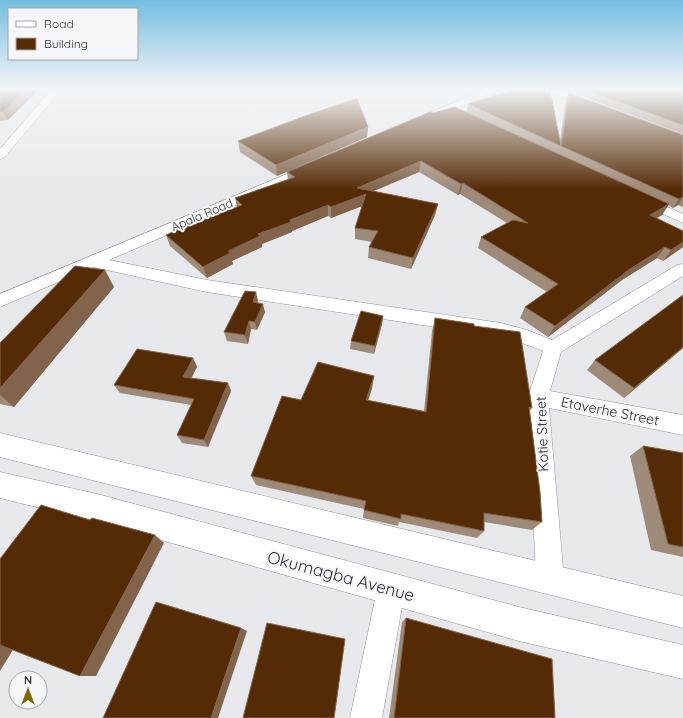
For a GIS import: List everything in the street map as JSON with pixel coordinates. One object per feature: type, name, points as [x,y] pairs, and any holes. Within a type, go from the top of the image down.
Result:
[{"type":"main road","points":[[0,445],[550,578],[683,612]]},
{"type":"main road","name":"Okumagba Avenue","points":[[0,485],[97,508],[519,624],[683,662]]},
{"type":"street","points":[[0,156],[28,124]]},
{"type":"street","name":"Apala Road","points":[[0,301],[325,162]]},
{"type":"street","points":[[633,196],[683,219]]},
{"type":"street","points":[[92,262],[207,286],[501,330],[521,335],[553,348],[683,269]]},
{"type":"street","name":"Kotie Street","points":[[550,578],[538,397],[553,348]]},
{"type":"street","name":"Etaverhe Street","points":[[538,397],[683,425]]},
{"type":"street","points":[[366,718],[391,590]]},
{"type":"building","points":[[285,124],[367,124],[368,127],[276,165],[238,141]]},
{"type":"building","points":[[403,124],[491,124],[669,204],[650,215],[683,231],[683,242],[671,250],[665,247],[630,269],[555,326],[525,307],[558,284],[481,237],[513,220],[528,223],[463,183],[461,184],[421,161],[357,188],[438,204],[413,258],[369,247],[378,231],[355,228],[366,194],[331,207],[328,205],[290,220],[291,222],[258,234],[260,236],[228,251],[230,253],[203,267],[166,235],[192,223],[194,224],[242,205],[235,198],[295,177],[287,172]]},
{"type":"building","points":[[511,124],[557,124],[561,146]]},
{"type":"building","points":[[564,124],[652,124],[683,135],[683,197],[679,199],[561,146]]},
{"type":"building","points":[[75,266],[105,270],[0,388],[0,343]]},
{"type":"building","points":[[245,291],[256,292],[253,302],[263,304],[255,322],[249,321],[245,335],[224,332]]},
{"type":"building","points":[[683,295],[683,347],[634,388],[595,360]]},
{"type":"building","points":[[361,311],[383,316],[375,346],[351,341]]},
{"type":"building","points":[[435,318],[474,324],[474,326],[520,332],[532,408],[529,407],[540,492],[542,522],[484,513],[484,531],[401,514],[401,519],[364,510],[366,501],[251,476],[282,396],[301,400],[318,362],[374,376],[366,400],[426,412]]},
{"type":"building","points":[[137,349],[193,358],[183,377],[228,383],[204,440],[177,435],[194,399],[114,385]]},
{"type":"building","points":[[643,446],[683,453],[683,547],[668,544]]},
{"type":"building","points":[[41,505],[90,520],[92,518],[155,535],[80,676],[0,645],[0,559]]},
{"type":"building","points":[[156,602],[241,628],[211,718],[103,718]]},
{"type":"building","points":[[406,618],[552,659],[555,718],[394,718]]},
{"type":"building","points":[[267,623],[345,639],[334,718],[243,718]]}]
